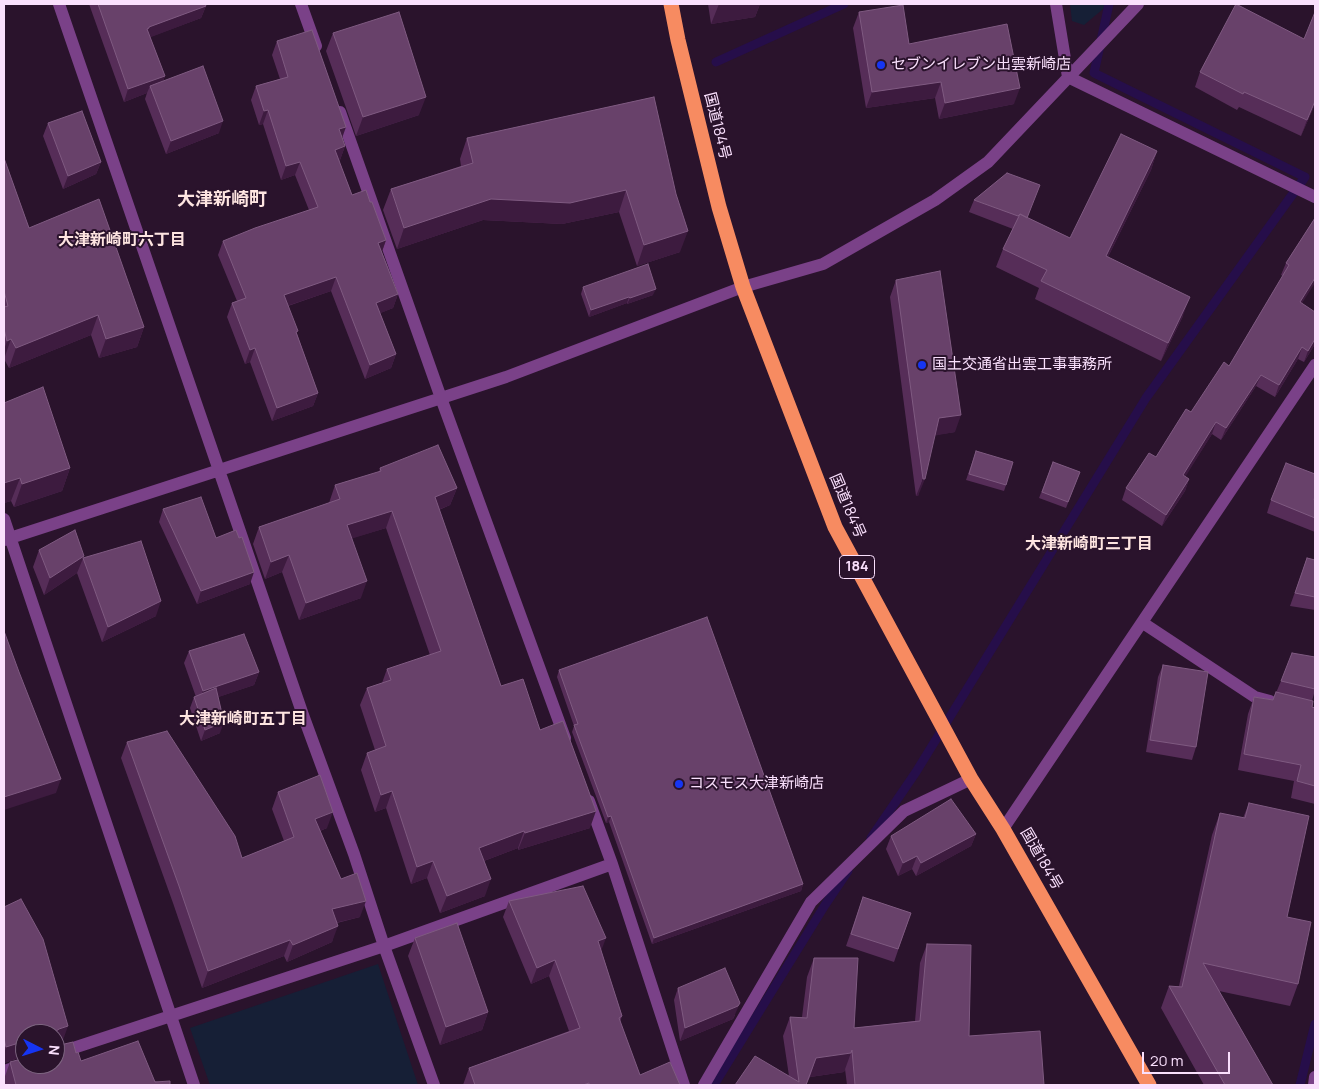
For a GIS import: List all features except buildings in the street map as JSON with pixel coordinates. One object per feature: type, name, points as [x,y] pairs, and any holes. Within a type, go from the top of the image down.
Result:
[{"type":"highway","name":"国道184号","points":[[670,4],[719,207],[743,287],[835,527],[971,779],[1004,829],[1149,1085]]},
{"type":"street","points":[[59,4],[303,715],[354,854],[384,946],[434,1085]]},
{"type":"street","points":[[301,4],[321,60]]},
{"type":"street","points":[[1056,4],[1068,77]]},
{"type":"street","points":[[7,539],[506,377],[743,287],[823,264],[936,200],[988,162],[1138,4]]},
{"type":"street","points":[[1068,77],[1315,197]]},
{"type":"street","points":[[335,98],[441,398],[571,752]]},
{"type":"street","points":[[1004,829],[1315,365]]},
{"type":"street","points":[[4,519],[7,539],[194,1085]]},
{"type":"street","points":[[1143,623],[1255,697],[1281,703]]},
{"type":"street","points":[[704,1085],[811,902],[904,811],[971,779]]},
{"type":"street","points":[[584,790],[612,864],[684,1085]]},
{"type":"street","points":[[65,1051],[384,946],[612,864]]},
{"type":"street","points":[[1314,1085],[1315,1077]]},
{"type":"shaded area","points":[[1070,4],[1109,4],[1084,25],[1072,21]]},
{"type":"shaded area","points":[[378,964],[418,1085],[210,1085],[190,1028]]},
{"type":"waterway","points":[[716,62],[844,4]]},
{"type":"waterway","points":[[871,838],[916,772],[1146,398],[1305,177],[1094,73],[1109,4]]},
{"type":"waterway","points":[[714,1085],[848,871]]},
{"type":"waterway","points":[[1300,1085],[1315,1024]]},
{"type":"place","name":"セブンイレブン出雲新崎店","points":[[881,65]]},
{"type":"place","name":"国土交通省出雲工事事務所","points":[[922,365]]},
{"type":"place","name":"コスモス大津新崎店","points":[[679,784]]},
{"type":"district","name":"大津新崎町","points":[[222,200]]},
{"type":"district","name":"大津新崎町六丁目","points":[[122,241]]},
{"type":"district","name":"大津新崎町三丁目","points":[[1089,545]]},
{"type":"district","name":"大津新崎町五丁目","points":[[243,720]]}]
